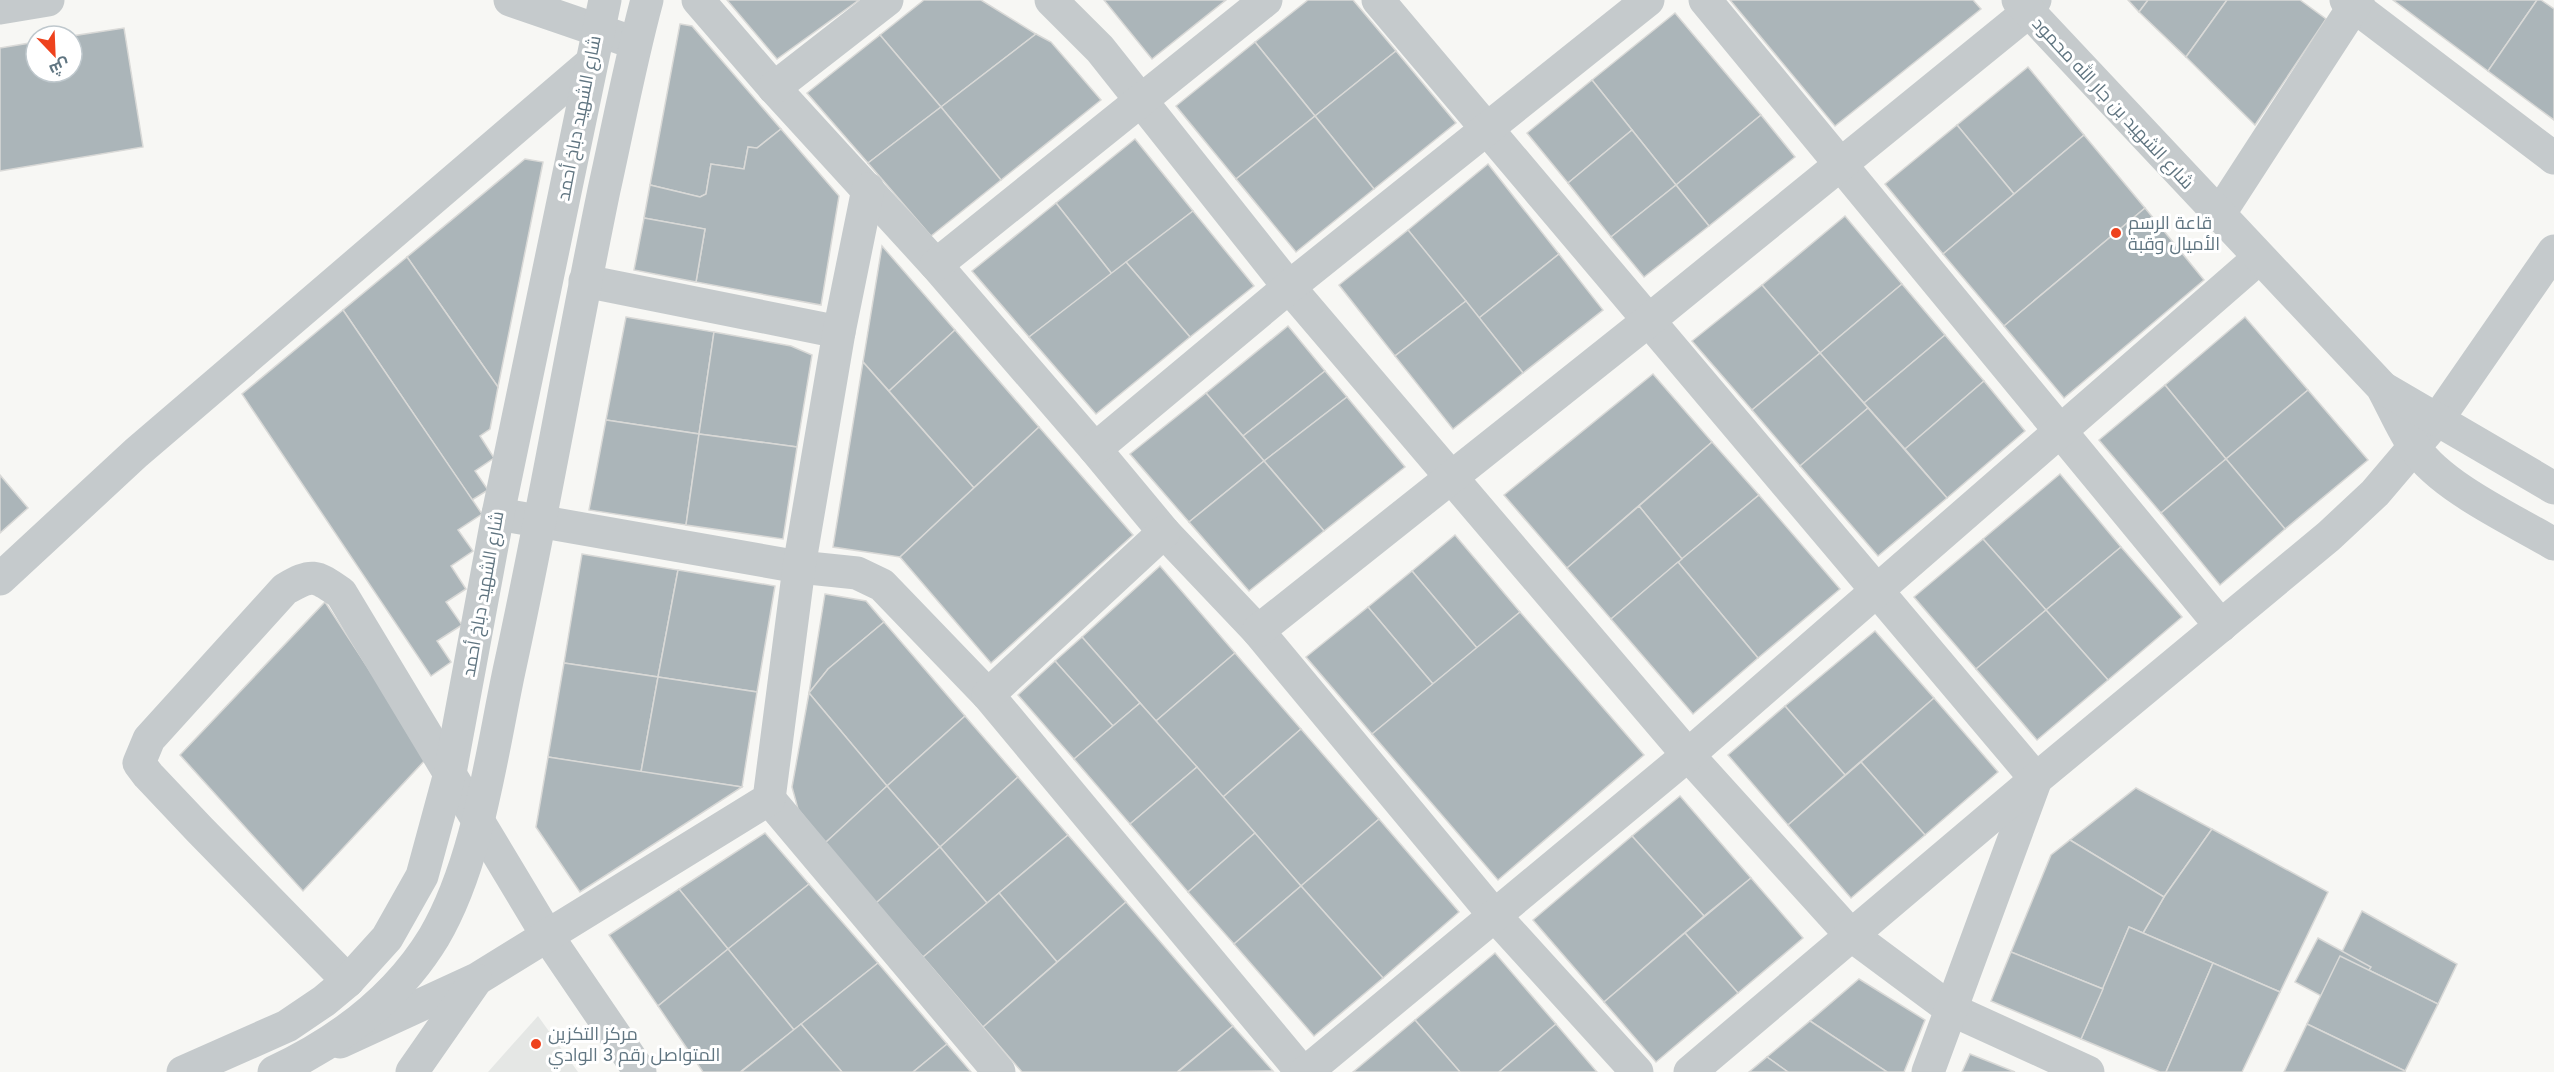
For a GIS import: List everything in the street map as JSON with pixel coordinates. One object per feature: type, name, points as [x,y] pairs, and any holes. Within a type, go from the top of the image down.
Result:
[{"type":"street","points":[[0,8],[48,0]]},
{"type":"street","points":[[510,0],[601,15],[635,43]]},
{"type":"street","points":[[285,1067],[347,1030],[394,989],[433,938],[461,879],[477,819],[541,521],[585,281],[646,0]]},
{"type":"street","points":[[698,0],[774,88],[936,265],[1164,532],[1258,631],[1495,916],[1637,1072]]},
{"type":"street","points":[[774,88],[887,0]]},
{"type":"street","points":[[1051,0],[1100,49],[1289,287],[1688,755],[1851,935],[1952,1011],[2088,1072]]},
{"type":"street","points":[[936,265],[1266,0]]},
{"type":"street","points":[[1377,0],[2036,779]]},
{"type":"street","points":[[1095,449],[1289,287],[1485,128],[1648,0]]},
{"type":"street","points":[[1705,0],[2221,626]]},
{"type":"street","points":[[2218,216],[2352,2],[2554,158]]},
{"type":"street","points":[[1258,631],[1648,321],[1840,164],[2027,4]]},
{"type":"street","name":"شارع الشهيد بن جار الله محمود","points":[[2027,4],[2218,216],[2382,387],[2415,447],[2433,468],[2452,483],[2554,544]]},
{"type":"street","name":"شارع الشهيد دباخ أحمد","points":[[183,1072],[286,1026],[324,1001],[348,981],[387,938],[422,876],[450,773],[498,514],[601,15]]},
{"type":"street","points":[[0,579],[136,453],[590,64]]},
{"type":"street","points":[[868,189],[839,332],[799,567],[769,799],[999,1072]]},
{"type":"street","points":[[1690,1072],[2036,779],[2329,536],[2376,494],[2438,420],[2554,251]]},
{"type":"street","points":[[498,514],[799,567],[857,573],[882,585],[988,695],[1304,1072],[1688,755],[2259,258]]},
{"type":"street","points":[[585,281],[839,332]]},
{"type":"street","name":"شارع الشهيد بن جار الله محمود","points":[[2382,387],[2554,488]]},
{"type":"street","points":[[988,695],[1164,532]]},
{"type":"street","points":[[348,981],[148,775],[139,763],[141,752],[148,739],[285,589],[303,579],[318,578],[341,593],[548,937],[640,1072]]},
{"type":"street","points":[[1928,1072],[2036,779]]},
{"type":"street","points":[[285,1067],[477,979],[769,799]]},
{"type":"street","points":[[412,1072],[477,979]]},
{"type":"shaded area","name":"مركز التكزين المتواصل رقم 3 الوادي","points":[[538,1016],[578,1072],[488,1072]]},
{"type":"building","points":[[727,0],[859,0],[777,59]]},
{"type":"building","points":[[924,0],[981,0],[1036,34],[941,107],[880,35]]},
{"type":"building","points":[[1104,0],[1226,0],[1152,59]]},
{"type":"building","points":[[1308,0],[1353,0],[1396,51],[1315,116],[1255,42]]},
{"type":"building","points":[[1730,0],[1973,0],[1981,9],[1835,126]]},
{"type":"building","points":[[2128,0],[2148,0],[2139,12]]},
{"type":"building","points":[[2148,0],[2227,0],[2186,57],[2139,12]]},
{"type":"building","points":[[2227,0],[2300,0],[2326,19],[2255,125],[2186,57]]},
{"type":"building","points":[[2393,0],[2537,0],[2488,71]]},
{"type":"building","points":[[2537,0],[2541,0],[2554,9],[2554,120],[2488,71]]},
{"type":"building","points":[[1675,13],[1761,115],[1676,185],[1592,80]]},
{"type":"building","points":[[680,24],[692,26],[781,129],[757,148],[748,147],[744,169],[711,164],[706,194],[700,197],[650,185]]},
{"type":"building","points":[[124,28],[143,147],[0,171],[0,48],[24,44],[24,84],[84,84],[84,34]]},
{"type":"building","points":[[1036,34],[1051,42],[1101,100],[1001,180],[941,107]]},
{"type":"building","points":[[880,35],[941,107],[868,163],[807,93]]},
{"type":"building","points":[[1255,42],[1315,116],[1236,179],[1176,106]]},
{"type":"building","points":[[1396,51],[1456,123],[1374,189],[1315,116]]},
{"type":"building","points":[[2028,67],[2084,135],[2014,194],[1957,125]]},
{"type":"building","points":[[1592,80],[1632,130],[1568,183],[1527,133]]},
{"type":"building","points":[[941,107],[1001,180],[931,236],[868,163]]},
{"type":"building","points":[[1761,115],[1795,157],[1709,226],[1676,185]]},
{"type":"building","points":[[1315,116],[1374,189],[1296,252],[1236,179]]},
{"type":"building","points":[[1957,125],[2014,194],[1943,254],[1885,184]]},
{"type":"building","points":[[781,129],[839,196],[821,305],[696,282],[705,229],[644,218],[650,185],[700,197],[706,194],[711,164],[744,169],[748,147],[757,148]]},
{"type":"building","points":[[1632,130],[1676,185],[1611,237],[1568,183]]},
{"type":"building","points":[[2084,135],[2145,208],[2004,326],[1943,254]]},
{"type":"building","points":[[1135,139],[1193,211],[1112,274],[1056,203]]},
{"type":"building","points":[[525,159],[543,162],[498,387],[407,257]]},
{"type":"building","points":[[1488,164],[1559,254],[1479,318],[1408,230]]},
{"type":"building","points":[[1676,185],[1709,226],[1644,277],[1611,237]]},
{"type":"building","points":[[1056,203],[1112,274],[1029,337],[972,271]]},
{"type":"building","points":[[2145,208],[2204,280],[2064,398],[2004,326]]},
{"type":"building","points":[[1193,211],[1254,286],[1190,337],[1126,262]]},
{"type":"building","points":[[1845,216],[1902,284],[1820,353],[1762,285]]},
{"type":"building","points":[[644,218],[705,229],[696,282],[634,270]]},
{"type":"building","points":[[1408,230],[1466,301],[1395,356],[1339,285]]},
{"type":"building","points":[[882,246],[955,330],[889,391],[863,362]]},
{"type":"building","points":[[1559,254],[1603,310],[1523,373],[1479,318]]},
{"type":"building","points":[[407,257],[498,387],[490,429],[480,436],[494,458],[475,471],[488,490],[472,500],[343,310]]},
{"type":"building","points":[[1126,262],[1190,337],[1096,414],[1029,337]]},
{"type":"building","points":[[1902,284],[1945,335],[1864,403],[1820,353]]},
{"type":"building","points":[[1762,285],[1820,353],[1752,410],[1692,341]]},
{"type":"building","points":[[1466,301],[1523,373],[1453,429],[1395,356]]},
{"type":"building","points":[[343,310],[482,514],[458,530],[473,551],[451,566],[466,589],[446,602],[462,625],[437,641],[451,662],[431,676],[242,394]]},
{"type":"building","points":[[626,317],[714,332],[699,434],[606,420]]},
{"type":"building","points":[[2245,317],[2308,390],[2226,459],[2165,385]]},
{"type":"building","points":[[1288,326],[1325,371],[1243,436],[1206,393]]},
{"type":"building","points":[[955,330],[1039,427],[974,488],[889,391]]},
{"type":"building","points":[[714,332],[791,346],[812,355],[797,447],[699,434]]},
{"type":"building","points":[[1945,335],[1984,381],[1905,449],[1864,403]]},
{"type":"building","points":[[1820,353],[1868,408],[1800,466],[1752,410]]},
{"type":"building","points":[[863,362],[974,488],[900,557],[833,547]]},
{"type":"building","points":[[1325,371],[1347,397],[1264,461],[1243,436]]},
{"type":"building","points":[[1653,374],[1712,442],[1567,568],[1504,495]]},
{"type":"building","points":[[1984,381],[2025,431],[1947,498],[1905,449]]},
{"type":"building","points":[[2165,385],[2226,459],[2161,513],[2099,440]]},
{"type":"building","points":[[2308,390],[2368,460],[2285,529],[2226,459]]},
{"type":"building","points":[[1206,393],[1264,461],[1189,522],[1130,454]]},
{"type":"building","points":[[1347,397],[1405,467],[1324,531],[1264,461]]},
{"type":"building","points":[[1868,408],[1947,498],[1878,556],[1800,466]]},
{"type":"building","points":[[606,420],[699,434],[686,525],[589,510]]},
{"type":"building","points":[[1039,427],[1133,535],[991,663],[900,557]]},
{"type":"building","points":[[699,434],[797,447],[783,539],[686,525]]},
{"type":"building","points":[[1712,442],[1759,495],[1682,559],[1639,506]]},
{"type":"building","points":[[2226,459],[2285,529],[2220,585],[2161,513]]},
{"type":"building","points":[[1264,461],[1324,531],[1249,591],[1189,522]]},
{"type":"building","points":[[2060,474],[2121,547],[2046,610],[1983,539]]},
{"type":"building","points":[[0,475],[28,508],[0,533]]},
{"type":"building","points":[[1759,495],[1840,589],[1758,658],[1678,562]]},
{"type":"building","points":[[1639,506],[1682,559],[1611,619],[1567,568]]},
{"type":"building","points":[[1455,535],[1520,612],[1477,648],[1412,571]]},
{"type":"building","points":[[1983,539],[2046,610],[1976,669],[1914,597]]},
{"type":"building","points":[[2121,547],[2182,617],[2108,680],[2046,610]]},
{"type":"building","points":[[582,554],[678,570],[658,677],[564,663]]},
{"type":"building","points":[[1678,562],[1758,658],[1693,714],[1611,619]]},
{"type":"building","points":[[1160,566],[1235,653],[1156,721],[1082,637]]},
{"type":"building","points":[[678,570],[775,586],[757,692],[658,677]]},
{"type":"building","points":[[1412,571],[1477,648],[1433,684],[1368,607]]},
{"type":"building","points":[[825,594],[866,601],[884,622],[828,669],[809,693]]},
{"type":"building","points":[[325,602],[427,758],[303,891],[180,755]]},
{"type":"building","points":[[1368,607],[1433,684],[1372,734],[1306,657]]},
{"type":"building","points":[[2046,610],[2108,680],[2037,740],[1976,669]]},
{"type":"building","points":[[1520,612],[1644,755],[1498,880],[1372,734]]},
{"type":"building","points":[[884,622],[965,716],[887,786],[809,693],[828,669]]},
{"type":"building","points":[[1875,631],[1934,698],[1845,775],[1785,706]]},
{"type":"building","points":[[1082,637],[1140,703],[1113,726],[1055,661]]},
{"type":"building","points":[[1235,653],[1301,729],[1223,797],[1156,721]]},
{"type":"building","points":[[1055,661],[1113,726],[1074,759],[1018,695]]},
{"type":"building","points":[[564,663],[658,677],[641,772],[548,757]]},
{"type":"building","points":[[658,677],[757,692],[742,787],[641,772]]},
{"type":"building","points":[[809,693],[887,786],[825,843],[798,809],[792,787]]},
{"type":"building","points":[[1934,698],[1998,772],[1925,835],[1861,762]]},
{"type":"building","points":[[1140,703],[1197,767],[1130,824],[1074,759]]},
{"type":"building","points":[[1785,706],[1845,775],[1788,825],[1728,755]]},
{"type":"building","points":[[965,716],[1018,777],[940,847],[887,786]]},
{"type":"building","points":[[1301,729],[1379,819],[1301,886],[1223,797]]},
{"type":"building","points":[[548,757],[742,787],[580,892],[536,827]]},
{"type":"building","points":[[1861,762],[1925,835],[1851,898],[1788,825]]},
{"type":"building","points":[[1197,767],[1255,833],[1188,892],[1130,824]]},
{"type":"building","points":[[1018,777],[1068,835],[987,903],[940,847]]},
{"type":"building","points":[[887,786],[940,847],[876,903],[825,843]]},
{"type":"building","points":[[2136,788],[2212,829],[2164,897],[2070,840]]},
{"type":"building","points":[[1680,796],[1751,878],[1704,916],[1632,836]]},
{"type":"building","points":[[1379,819],[1459,912],[1383,978],[1301,886]]},
{"type":"building","points":[[2212,829],[2328,892],[2280,992],[2143,933],[2164,897]]},
{"type":"building","points":[[765,833],[809,884],[728,949],[679,889]]},
{"type":"building","points":[[1255,833],[1301,886],[1234,944],[1188,892]]},
{"type":"building","points":[[1068,835],[1126,902],[1057,962],[999,893]]},
{"type":"building","points":[[1632,836],[1704,916],[1604,1002],[1533,920]]},
{"type":"building","points":[[2070,840],[2164,897],[2143,933],[2129,927],[2103,989],[2011,952],[2051,855]]},
{"type":"building","points":[[940,847],[987,903],[923,957],[876,903]]},
{"type":"building","points":[[1751,878],[1803,938],[1738,993],[1685,933]]},
{"type":"building","points":[[809,884],[878,963],[794,1030],[728,949]]},
{"type":"building","points":[[1301,886],[1383,978],[1314,1036],[1234,944]]},
{"type":"building","points":[[679,889],[728,949],[658,1006],[609,935]]},
{"type":"building","points":[[999,893],[1057,962],[983,1027],[923,957]]},
{"type":"building","points":[[1126,902],[1233,1026],[1177,1072],[1022,1072],[983,1027]]},
{"type":"building","points":[[2362,911],[2457,964],[2438,1004],[2340,956]]},
{"type":"building","points":[[2129,927],[2213,963],[2166,1072],[2160,1072],[2081,1039]]},
{"type":"building","points":[[1685,933],[1738,993],[1656,1062],[1604,1002]]},
{"type":"building","points":[[2318,938],[2371,967],[2344,1008],[2295,982]]},
{"type":"building","points":[[728,949],[794,1030],[740,1072],[703,1072],[658,1006]]},
{"type":"building","points":[[2011,952],[2103,989],[2081,1039],[1991,1001]]},
{"type":"building","points":[[1495,953],[1556,1024],[1499,1072],[1460,1072],[1415,1020]]},
{"type":"building","points":[[2340,956],[2438,1004],[2405,1071],[2307,1024]]},
{"type":"building","points":[[878,963],[947,1044],[913,1072],[842,1072],[801,1024]]},
{"type":"building","points":[[2213,963],[2280,992],[2242,1072],[2166,1072]]},
{"type":"building","points":[[1859,979],[1925,1020],[1904,1072],[1887,1072],[1810,1021]]},
{"type":"building","points":[[1415,1020],[1460,1072],[1353,1072]]},
{"type":"building","points":[[1810,1021],[1887,1072],[1788,1072],[1767,1057]]},
{"type":"building","points":[[801,1024],[842,1072],[741,1072]]},
{"type":"building","points":[[1556,1024],[1597,1072],[1499,1072]]},
{"type":"building","points":[[2307,1024],[2405,1071],[2405,1072],[2284,1072]]},
{"type":"building","points":[[1233,1026],[1273,1071],[1178,1072]]},
{"type":"building","points":[[947,1044],[971,1072],[913,1072]]},
{"type":"building","points":[[1970,1054],[2015,1072],[1962,1072]]},
{"type":"building","points":[[1767,1057],[1788,1072],[1749,1072]]},
{"type":"place","name":"قاعة الرسم الأميال وقبة","points":[[2116,233]]},
{"type":"place","name":"مركز التكزين المتواصل رقم 3 الوادي","points":[[536,1044]]}]
